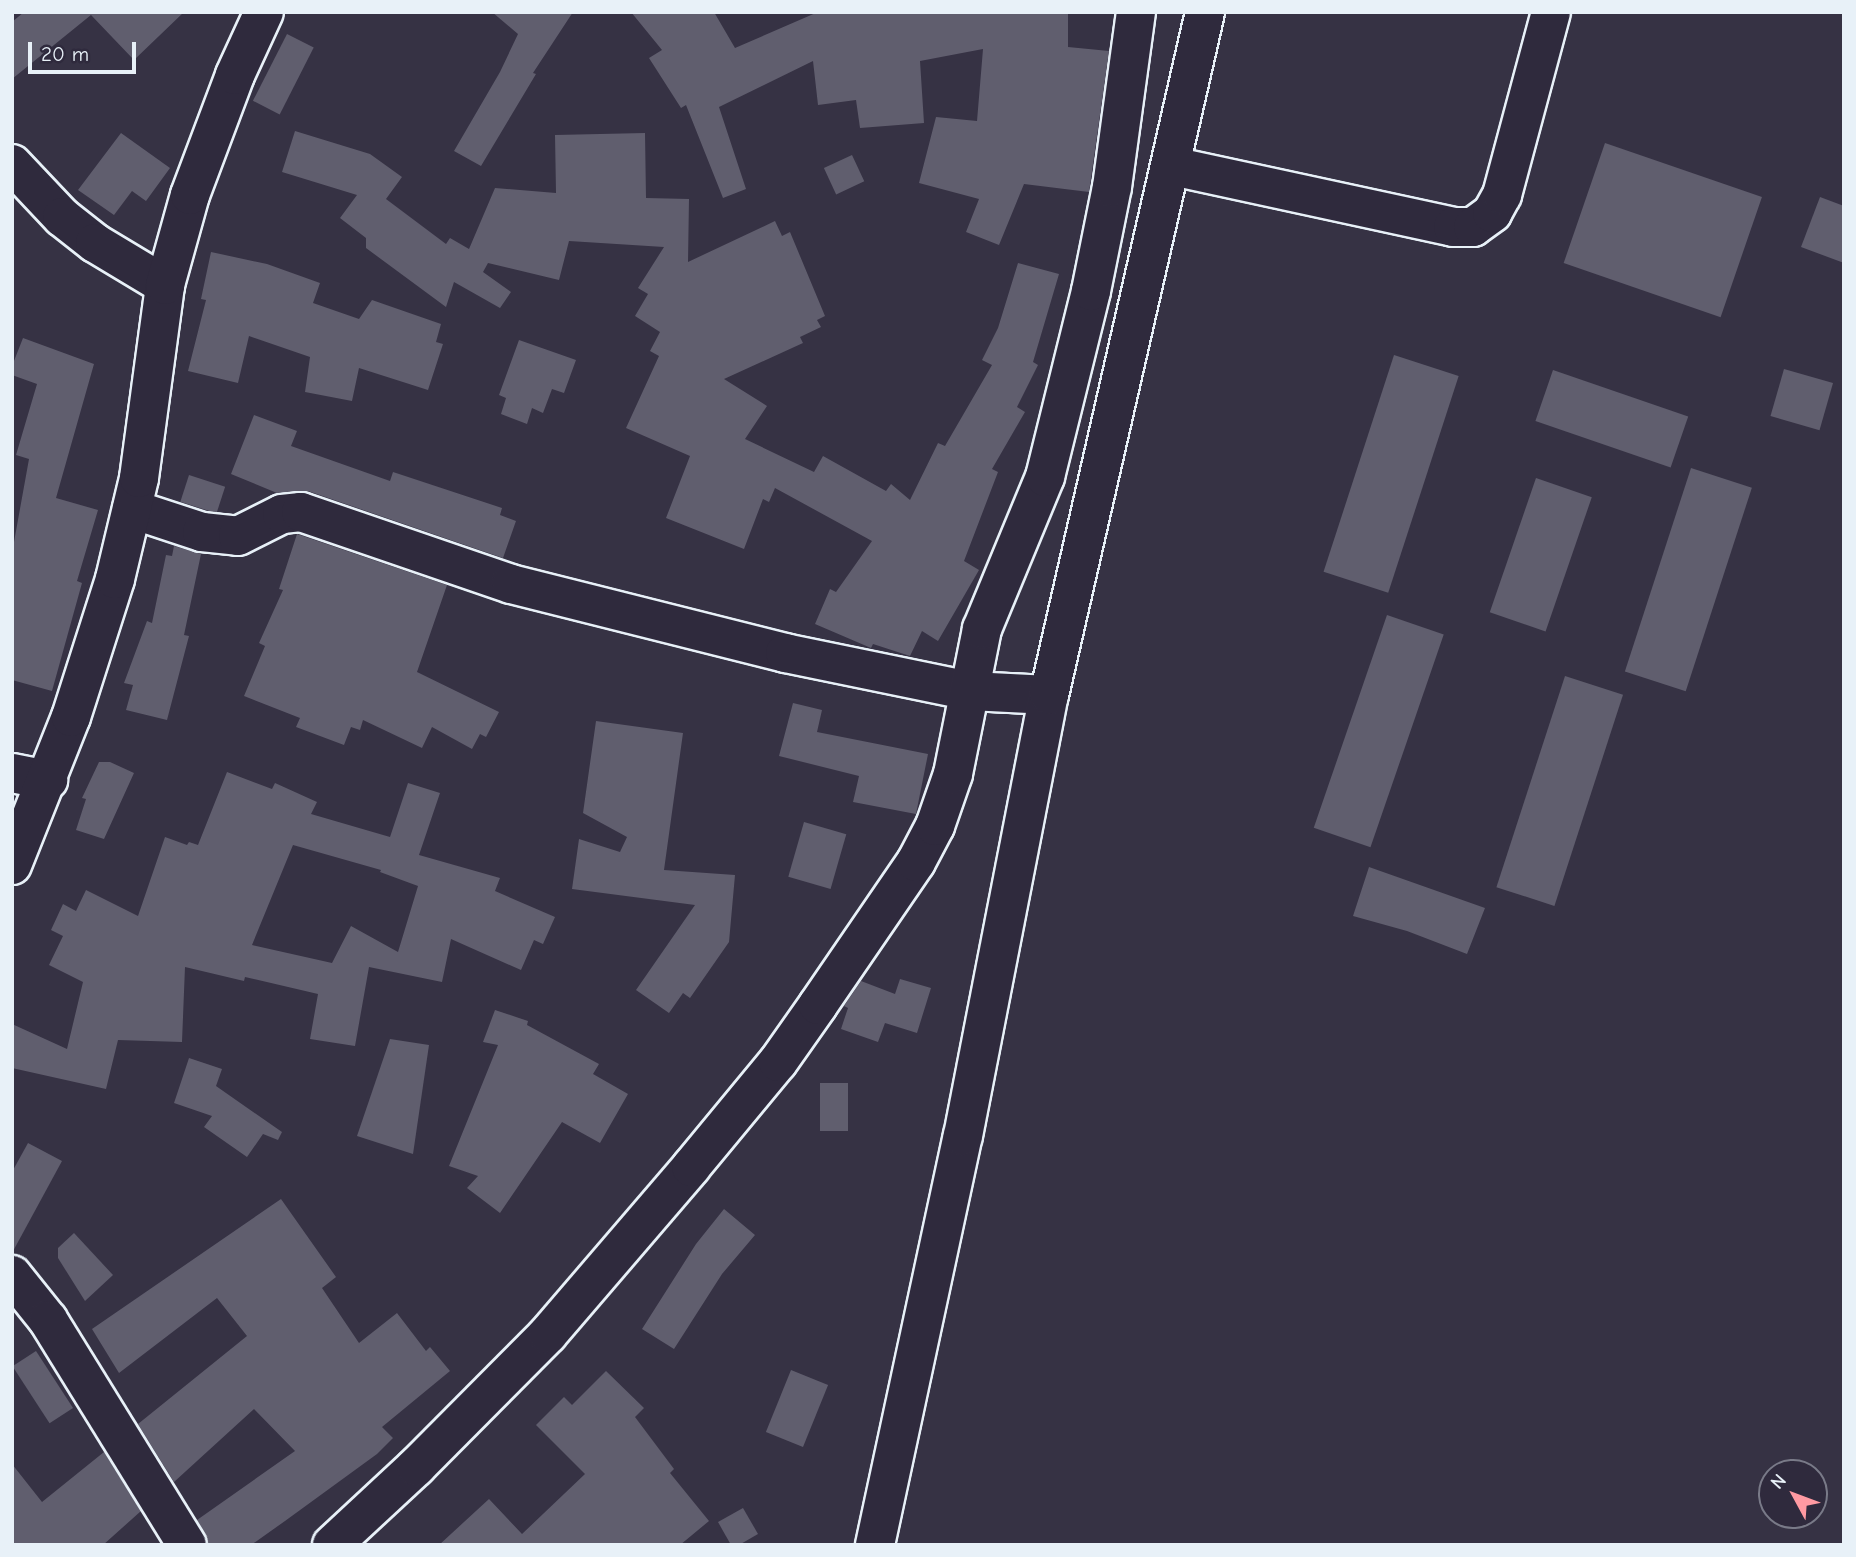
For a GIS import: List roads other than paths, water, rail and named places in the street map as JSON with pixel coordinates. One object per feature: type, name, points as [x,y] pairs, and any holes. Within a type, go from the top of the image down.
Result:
[{"type":"street","points":[[12,865],[30,776],[115,579],[139,478],[165,285],[190,194],[264,12]]},
{"type":"street","points":[[332,1545],[416,1466],[548,1334],[778,1062],[880,915],[935,826],[953,774],[982,629],[1045,477],[1091,290],[1112,187],[1136,12]]},
{"type":"street","points":[[875,1545],[963,1136],[1049,695],[1172,166],[1205,12]]},
{"type":"street","points":[[1172,166],[1452,227],[1474,227],[1492,213],[1502,195],[1551,12]]},
{"type":"street","points":[[12,164],[62,217],[95,243],[165,285]]},
{"type":"street","points":[[132,509],[202,532],[238,536],[282,514],[301,512],[511,584],[785,653],[970,691],[1049,695]]},
{"type":"street","points":[[12,1275],[48,1320],[187,1545]]}]
